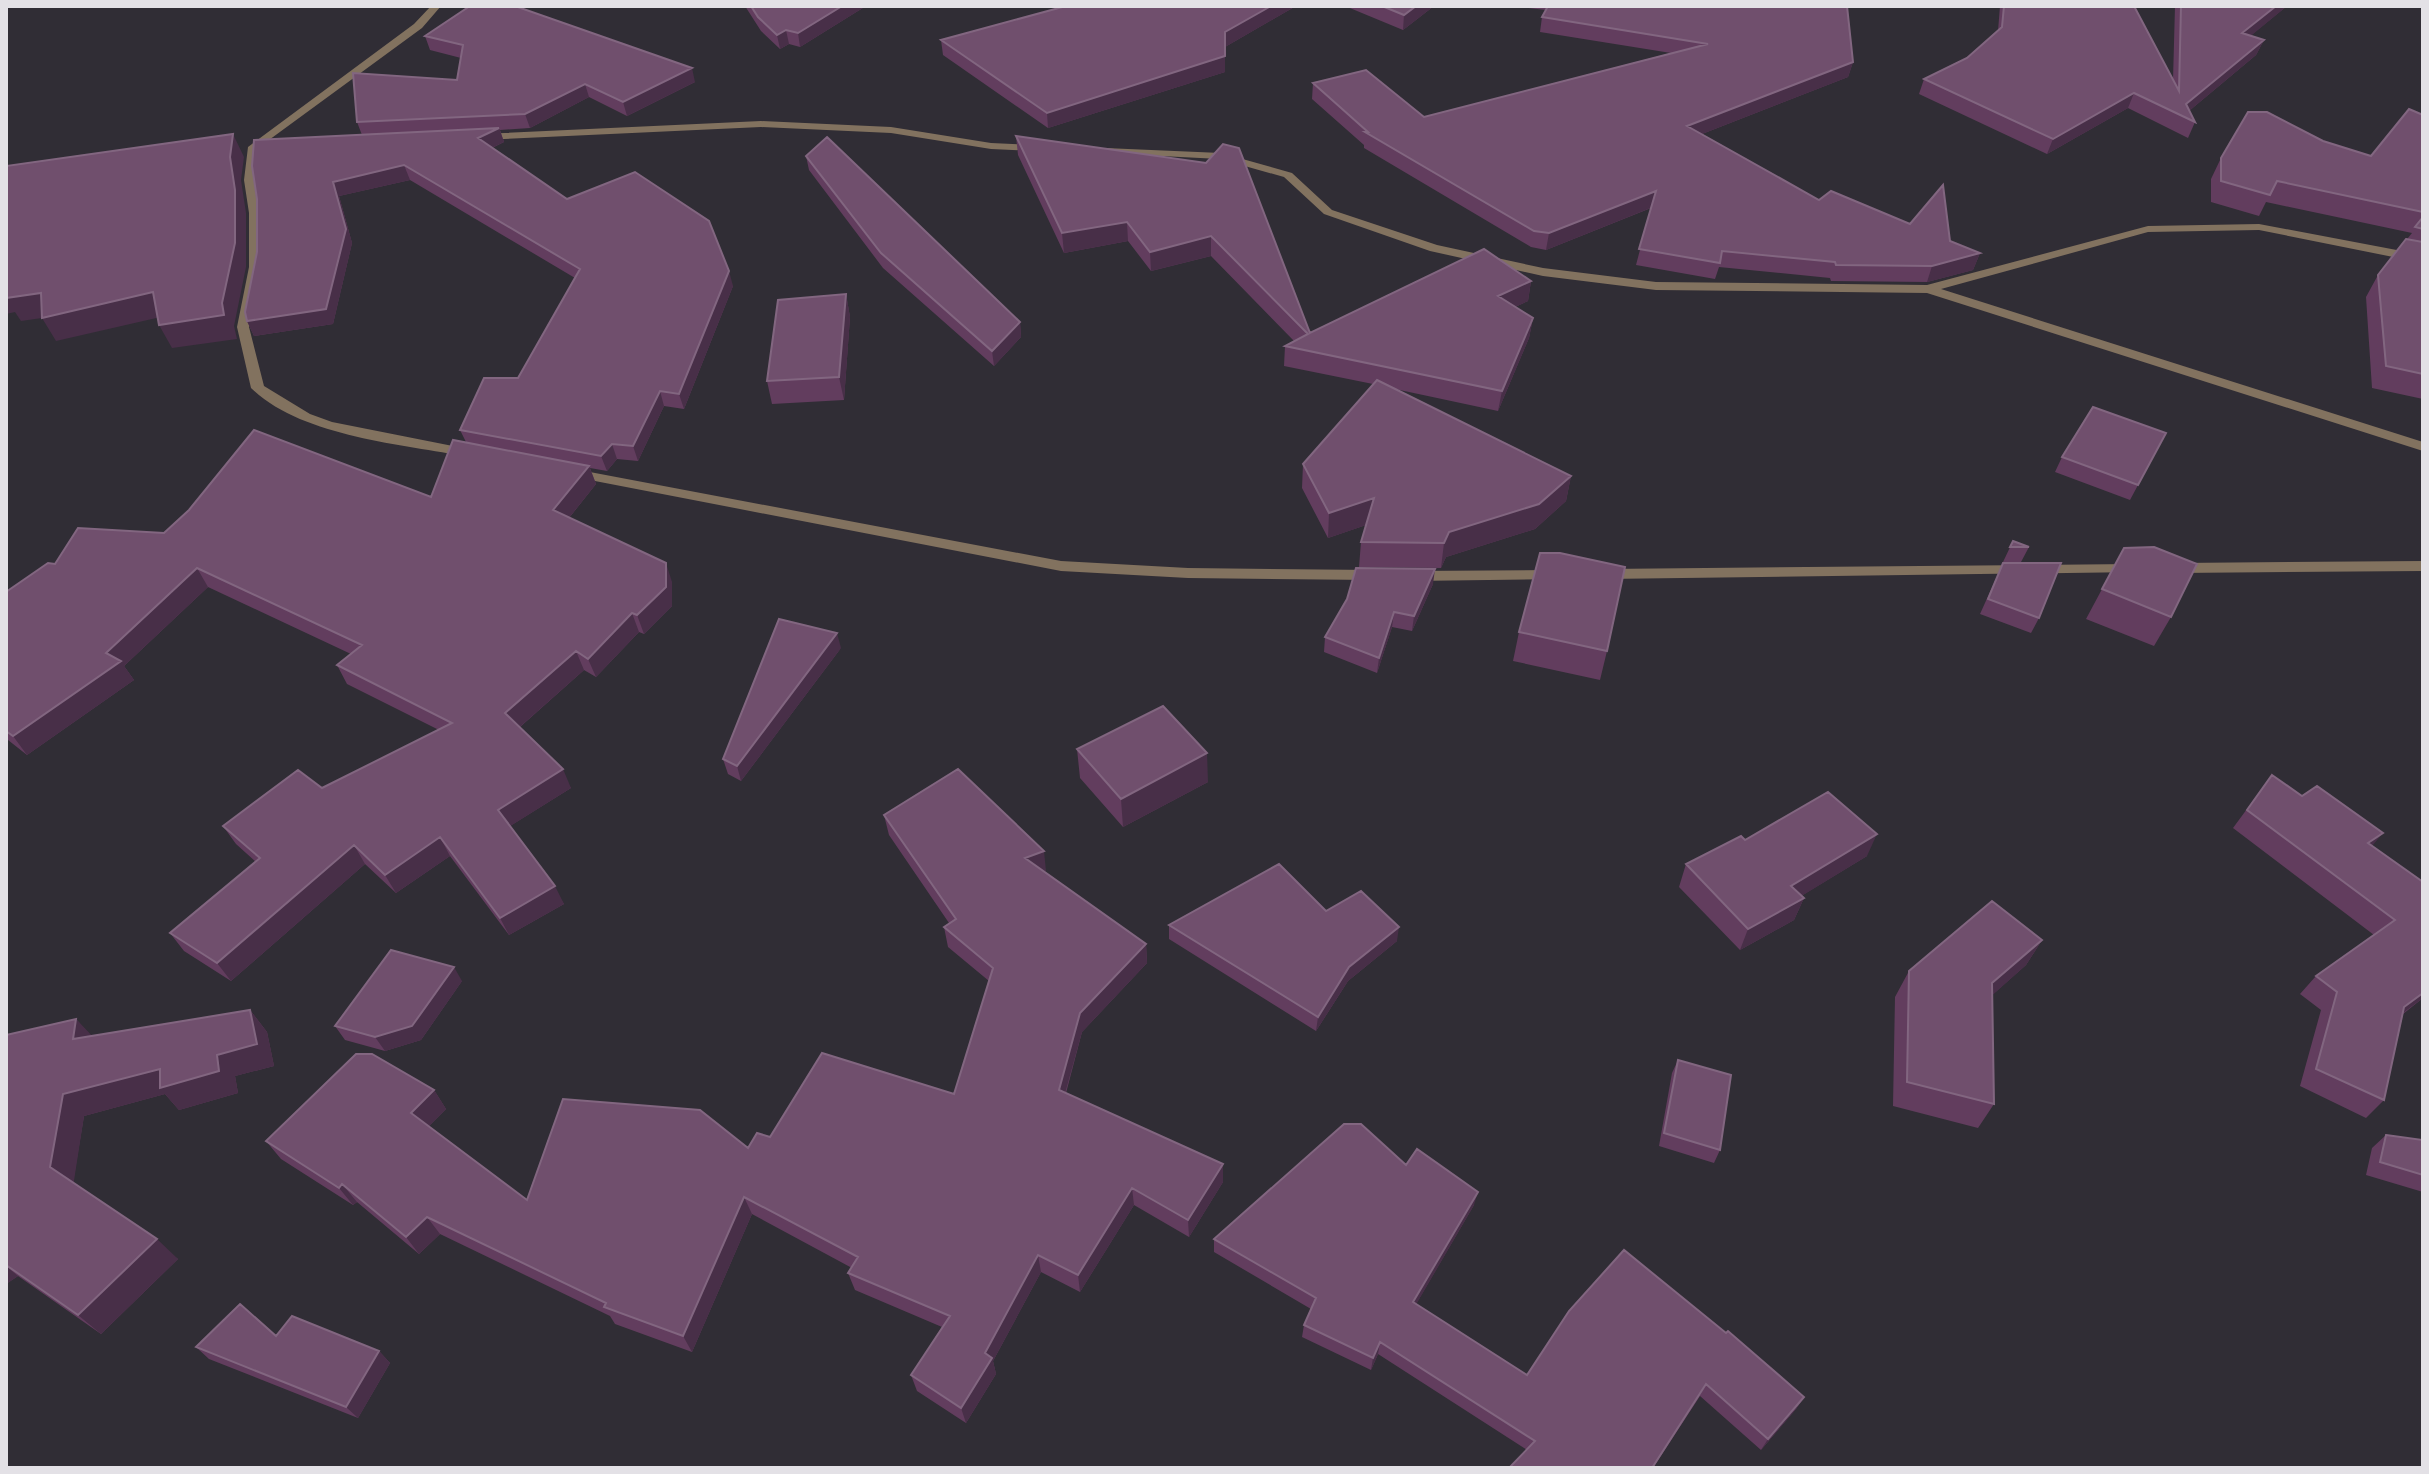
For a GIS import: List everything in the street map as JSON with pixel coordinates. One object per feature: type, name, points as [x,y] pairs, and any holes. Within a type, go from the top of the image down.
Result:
[{"type":"street","points":[[436,6],[418,26],[253,147],[250,180],[255,213],[255,267],[243,327],[258,388],[305,417],[329,426],[485,456]]},
{"type":"street","points":[[475,137],[761,124],[891,130],[991,146],[1046,148]]},
{"type":"street","points":[[253,147],[269,147]]},
{"type":"street","points":[[1089,150],[1221,156],[1288,175],[1328,212],[1434,248],[1543,272],[1656,286],[1927,289],[2148,229],[2259,227],[2423,259]]},
{"type":"street","points":[[1927,289],[2423,447]]},
{"type":"street","points":[[563,471],[1061,566],[1188,573],[1396,576],[1563,574]]},
{"type":"street","points":[[2168,568],[2423,566]]},
{"type":"street","points":[[1594,574],[2152,568]]},
{"type":"building","points":[[470,6],[515,6],[692,68],[623,102],[585,84],[525,114],[357,122],[353,73],[457,80],[463,45],[425,36]]},
{"type":"building","points":[[751,6],[842,6],[798,33],[786,30],[777,35]]},
{"type":"building","points":[[1066,6],[1271,6],[1225,32],[1225,56],[1047,113],[941,40]]},
{"type":"building","points":[[1382,6],[1416,6],[1404,15]]},
{"type":"building","points":[[1548,6],[1847,6],[1853,62],[1687,126],[1819,200],[1831,191],[1910,224],[1943,185],[1950,241],[1980,253],[1932,266],[1836,265],[1835,262],[1722,251],[1720,263],[1639,249],[1656,191],[1549,233],[1534,231],[1365,132],[1368,132],[1313,83],[1366,70],[1424,117],[1708,44],[1542,17]]},
{"type":"building","points":[[2004,6],[2134,6],[2179,91],[2181,6],[2276,6],[2242,33],[2264,40],[2186,104],[2195,122],[2134,93],[2053,139],[1924,79],[1967,58],[2002,27]]},
{"type":"building","points":[[2409,109],[2423,115],[2423,212],[2277,181],[2270,195],[2221,181],[2221,158],[2248,112],[2267,112],[2323,141],[2371,156]]},
{"type":"building","points":[[499,128],[478,138],[567,199],[635,172],[709,221],[729,271],[679,394],[660,391],[633,446],[612,444],[601,456],[460,430],[484,378],[518,378],[580,269],[404,165],[333,182],[346,229],[326,309],[247,321],[245,312],[257,252],[257,199],[252,166],[254,140]]},
{"type":"building","points":[[233,134],[230,157],[235,190],[235,243],[222,303],[224,315],[159,325],[153,292],[42,318],[41,293],[6,298],[6,166]]},
{"type":"building","points":[[1016,136],[1206,163],[1223,144],[1239,148],[1310,333],[1484,249],[1531,281],[1498,296],[1533,318],[1502,391],[1285,346],[1308,334],[1211,236],[1150,252],[1127,222],[1062,233]]},
{"type":"building","points":[[827,137],[1020,322],[992,351],[881,253],[806,156]]},
{"type":"building","points":[[2423,217],[2423,229],[2415,227]]},
{"type":"building","points":[[2406,239],[2423,242],[2423,374],[2386,366],[2378,275]]},
{"type":"building","points":[[846,294],[839,377],[767,381],[778,300]]},
{"type":"building","points":[[1377,380],[1571,476],[1539,504],[1449,532],[1444,543],[1361,542],[1374,498],[1329,513],[1303,464]]},
{"type":"building","points":[[2093,407],[2166,433],[2138,485],[2062,457]]},
{"type":"building","points":[[254,430],[431,497],[453,440],[589,466],[553,510],[666,563],[666,587],[637,615],[632,613],[588,659],[576,651],[505,713],[563,769],[498,810],[555,886],[500,918],[440,837],[385,875],[354,845],[217,963],[170,933],[260,858],[223,826],[298,770],[322,788],[452,723],[337,665],[362,645],[197,568],[106,653],[121,661],[13,736],[6,731],[6,592],[48,563],[55,564],[78,528],[164,533],[189,510]]},
{"type":"building","points":[[2013,541],[2029,547],[2010,547]]},
{"type":"building","points":[[2154,547],[2197,564],[2171,617],[2102,589],[2124,548]]},
{"type":"building","points":[[1540,553],[1560,553],[1625,567],[1607,651],[1519,632]]},
{"type":"building","points":[[2003,563],[2061,563],[2039,618],[1988,599]]},
{"type":"building","points":[[1356,568],[1435,569],[1414,616],[1394,612],[1379,658],[1325,637],[1347,599]]},
{"type":"building","points":[[779,619],[837,633],[737,766],[723,759]]},
{"type":"building","points":[[1163,706],[1207,753],[1121,799],[1077,749]]},
{"type":"building","points":[[958,769],[1044,851],[1025,858],[1146,944],[1080,1013],[1059,1090],[1223,1164],[1188,1220],[1132,1188],[1078,1275],[1038,1255],[985,1353],[992,1358],[961,1408],[911,1375],[950,1316],[848,1273],[858,1257],[744,1197],[683,1336],[604,1307],[606,1303],[427,1217],[406,1237],[342,1184],[339,1188],[266,1141],[356,1054],[372,1054],[434,1090],[411,1113],[527,1200],[563,1099],[700,1110],[748,1148],[757,1133],[770,1137],[822,1053],[954,1094],[993,968],[944,927],[956,919],[884,815]]},
{"type":"building","points":[[2272,775],[2302,796],[2317,786],[2383,833],[2368,843],[2423,882],[2423,993],[2404,1007],[2384,1100],[2316,1069],[2337,992],[2316,976],[2395,920],[2247,810]]},
{"type":"building","points":[[1828,792],[1877,834],[1791,886],[1804,898],[1748,929],[1686,864],[1741,836],[1745,840]]},
{"type":"building","points":[[1279,864],[1326,911],[1361,891],[1399,927],[1349,967],[1318,1017],[1169,925]]},
{"type":"building","points":[[1992,901],[2042,940],[1992,983],[1994,1104],[1907,1082],[1909,971]]},
{"type":"building","points":[[391,950],[454,967],[412,1026],[375,1037],[335,1026]]},
{"type":"building","points":[[250,1010],[257,1044],[217,1055],[219,1071],[160,1088],[160,1069],[63,1094],[50,1167],[157,1239],[78,1315],[6,1265],[6,1035],[76,1019],[73,1039]]},
{"type":"building","points":[[1678,1060],[1731,1075],[1720,1150],[1664,1133]]},
{"type":"building","points":[[1344,1124],[1361,1124],[1406,1165],[1417,1149],[1478,1192],[1413,1302],[1527,1375],[1569,1311],[1624,1250],[1726,1333],[1728,1331],[1804,1397],[1768,1439],[1706,1384],[1652,1468],[1509,1468],[1535,1441],[1380,1342],[1373,1358],[1304,1325],[1316,1298],[1214,1239]]},
{"type":"building","points":[[2386,1135],[2423,1140],[2423,1175],[2380,1162]]},
{"type":"building","points":[[240,1304],[276,1336],[292,1316],[379,1351],[346,1407],[196,1347]]}]
